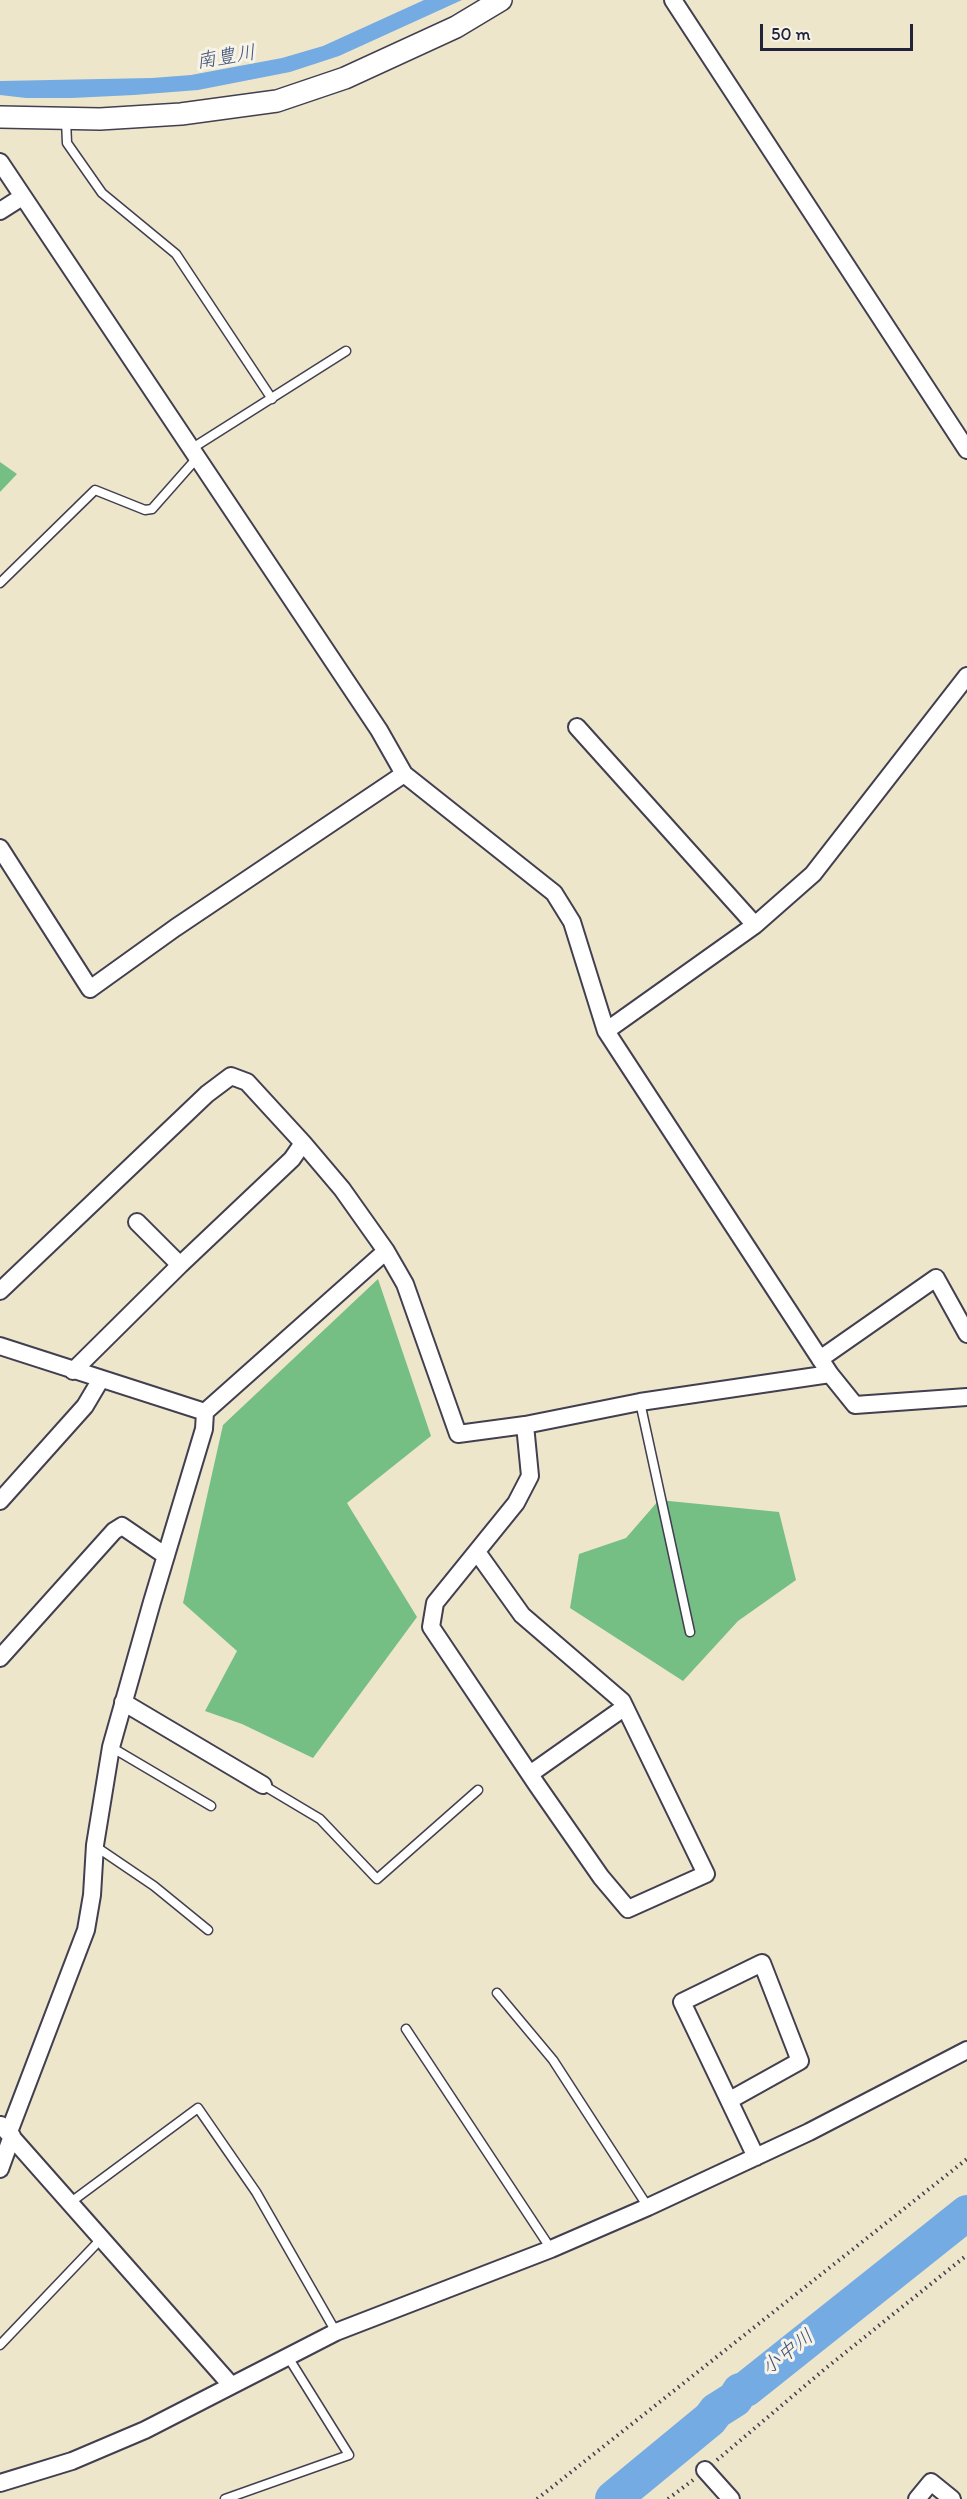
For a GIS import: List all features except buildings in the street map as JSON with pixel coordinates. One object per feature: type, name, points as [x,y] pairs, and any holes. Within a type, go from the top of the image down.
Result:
[{"type":"street","points":[[0,117],[100,119],[181,114],[277,101],[345,78],[456,27],[501,0]]},
{"type":"street","points":[[673,0],[967,450]]},
{"type":"street","points":[[0,162],[379,729],[404,774],[554,893],[572,922],[606,1031],[830,1374],[855,1405],[967,1397]]},
{"type":"street","points":[[0,211],[22,197]]},
{"type":"street","points":[[606,1031],[756,925],[813,874],[967,676]]},
{"type":"street","points":[[577,727],[756,925]]},
{"type":"street","points":[[0,848],[90,989],[175,928],[404,774]]},
{"type":"street","points":[[0,1291],[207,1094],[231,1076],[247,1082],[303,1143],[342,1189],[386,1251],[405,1284],[458,1434],[525,1425],[640,1402],[830,1374]]},
{"type":"street","points":[[73,1371],[180,1265],[292,1160],[303,1143]]},
{"type":"street","points":[[137,1222],[180,1265]]},
{"type":"street","points":[[0,2169],[7,2130],[86,1930],[92,1895],[95,1845],[111,1747],[204,1429],[205,1412],[386,1251]]},
{"type":"street","points":[[820,1359],[936,1278],[967,1334]]},
{"type":"street","points":[[1,1347],[205,1412]]},
{"type":"street","points":[[0,1502],[85,1406],[101,1379]]},
{"type":"street","points":[[477,1552],[522,1615],[622,1701],[706,1874],[628,1909],[601,1877],[431,1627],[435,1603],[516,1503],[530,1476],[525,1425]]},
{"type":"street","points":[[0,1658],[114,1531],[122,1526],[166,1556]]},
{"type":"street","points":[[123,1702],[263,1785]]},
{"type":"street","points":[[530,1774],[625,1707]]},
{"type":"street","points":[[730,2100],[800,2061],[762,1963],[682,2002],[756,2157]]},
{"type":"street","points":[[0,2483],[72,2461],[145,2430],[336,2332],[551,2249],[648,2207],[809,2132],[967,2050]]},
{"type":"street","points":[[7,2130],[231,2385]]},
{"type":"street","points":[[705,2470],[732,2499]]},
{"type":"street","points":[[917,2499],[931,2482],[951,2499]]},
{"type":"lane","points":[[66,118],[67,143],[102,193],[176,254],[272,399]]},
{"type":"lane","points":[[0,584],[95,490],[145,510],[152,509],[194,454],[346,351]]},
{"type":"lane","points":[[640,1402],[690,1632]]},
{"type":"lane","points":[[111,1747],[211,1806]]},
{"type":"lane","points":[[263,1785],[320,1819],[377,1879],[478,1790]]},
{"type":"lane","points":[[95,1845],[154,1886],[208,1930]]},
{"type":"lane","points":[[497,1993],[553,2060],[648,2207]]},
{"type":"lane","points":[[406,2029],[551,2249]]},
{"type":"lane","points":[[71,2202],[198,2108],[256,2192],[336,2332]]},
{"type":"lane","points":[[0,2345],[101,2239]]},
{"type":"lane","points":[[225,2499],[349,2455],[288,2357]]},
{"type":"path","points":[[537,2499],[967,2159]]},
{"type":"path","points":[[668,2499],[967,2255]]},
{"type":"green space","points":[[0,462],[17,474],[0,492]]},
{"type":"green space","points":[[378,1279],[431,1436],[347,1503],[417,1617],[313,1758],[242,1724],[205,1711],[237,1651],[183,1603],[223,1425]]},
{"type":"green space","points":[[659,1500],[779,1512],[796,1580],[738,1621],[683,1681],[570,1608],[579,1554],[626,1538]]},
{"type":"water","points":[[424,0],[462,0],[339,56],[290,72],[198,90],[72,98],[26,98],[0,95],[0,81],[191,75],[282,58],[323,46]]},
{"type":"waterway","name":"小中川","points":[[613,2499],[710,2419],[716,2411],[735,2399],[740,2391],[746,2389],[967,2213]]},
{"type":"water label","name":"南豊川","points":[[226,58]]}]
